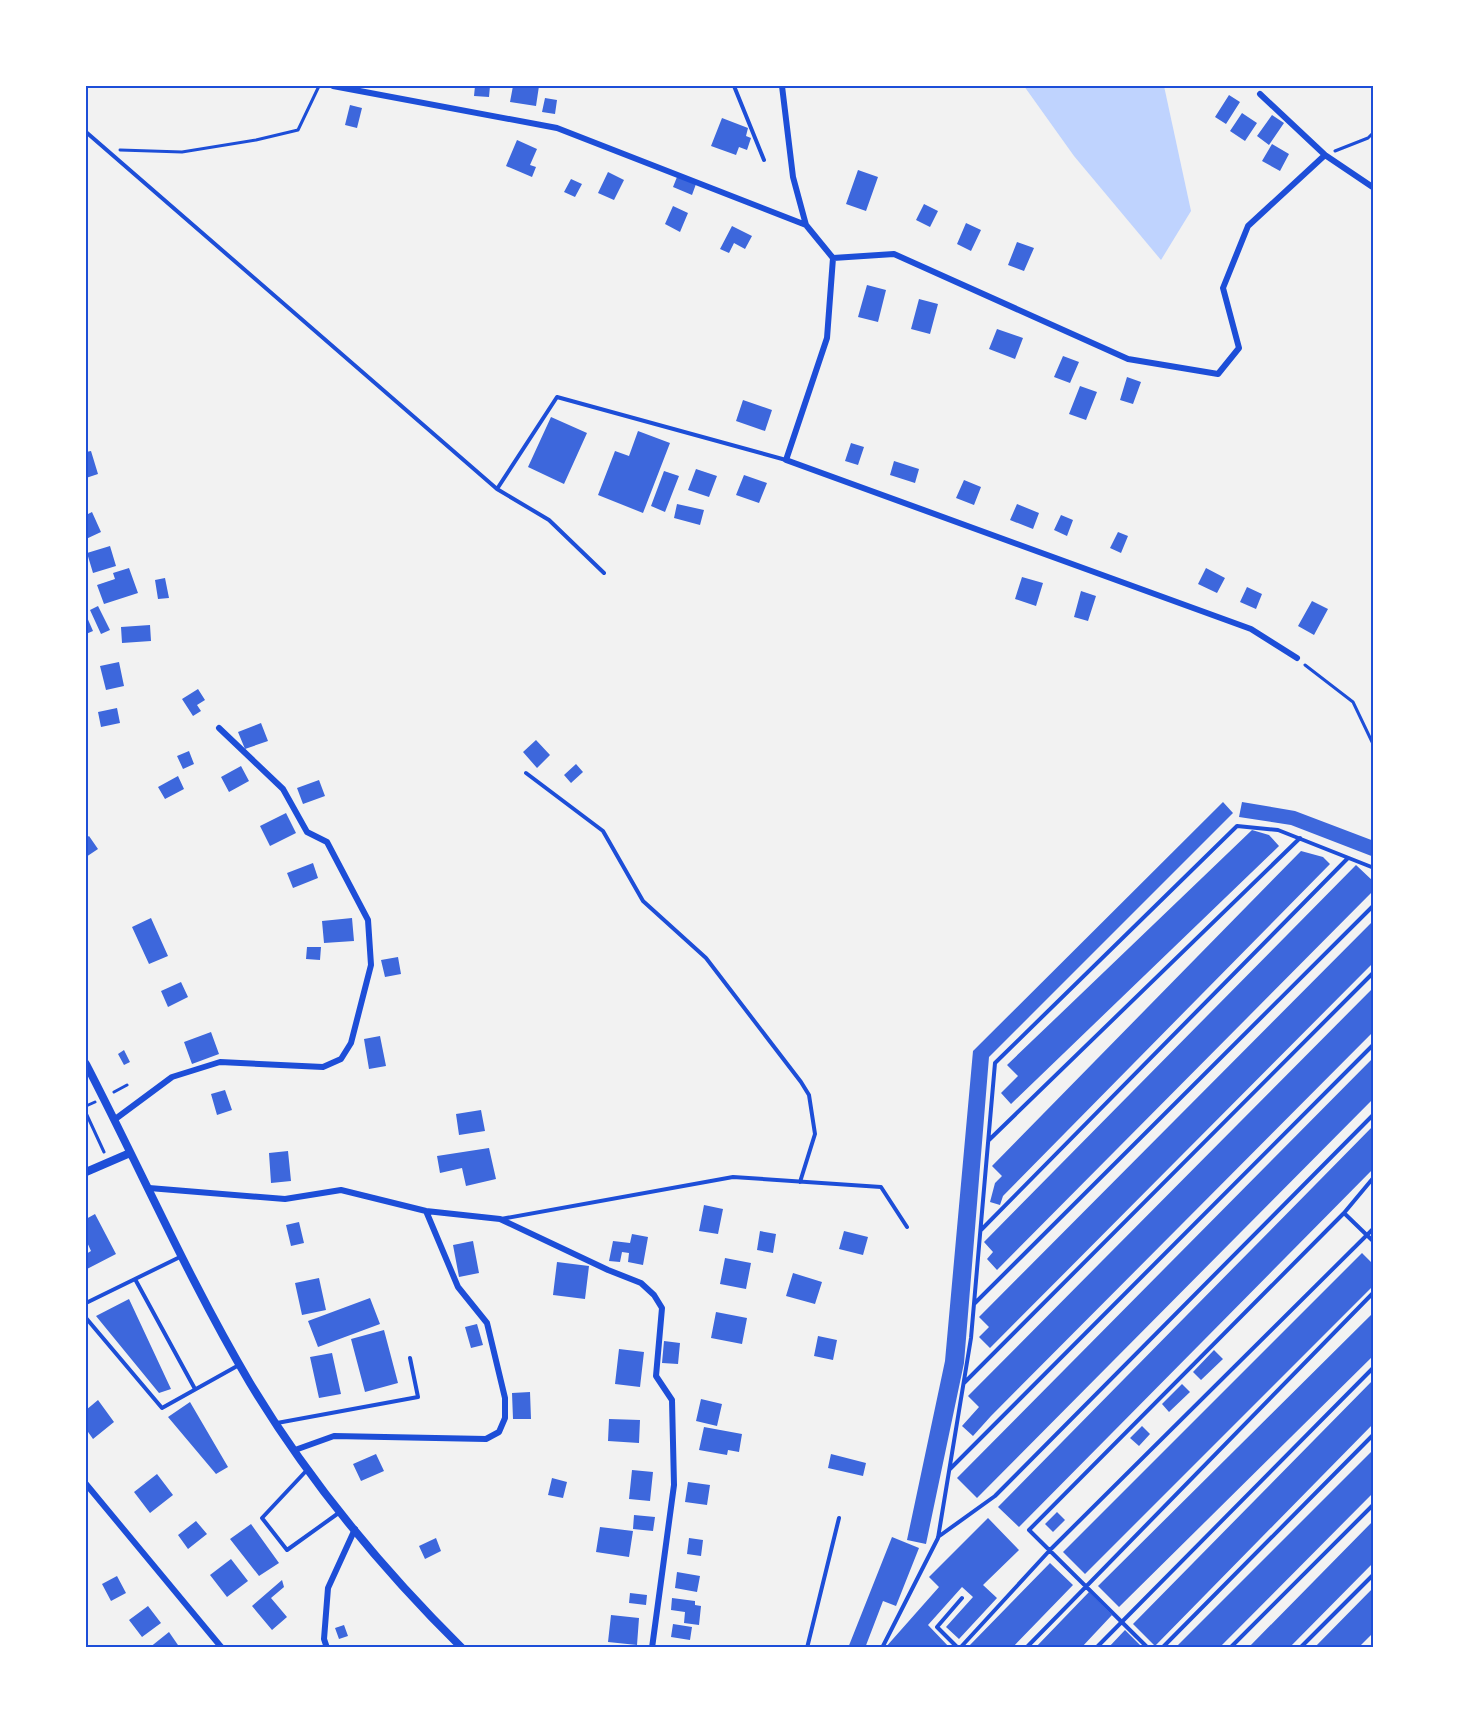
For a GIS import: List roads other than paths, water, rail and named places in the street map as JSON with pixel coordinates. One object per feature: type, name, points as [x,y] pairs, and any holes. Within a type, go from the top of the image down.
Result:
[{"type":"street","points":[[333,86],[557,128],[806,225]]},
{"type":"street","points":[[782,86],[793,177],[806,225],[833,258],[827,338],[786,460],[1251,629],[1297,658]]},
{"type":"street","points":[[1260,94],[1325,155],[1374,188]]},
{"type":"street","points":[[833,258],[894,254],[1128,359],[1218,374],[1239,348],[1223,288],[1248,226],[1325,155]]},
{"type":"street","points":[[114,1120],[172,1077],[220,1062],[322,1066],[341,1059],[351,1043],[371,965],[368,920],[327,842],[307,832],[283,789],[219,729]]},
{"type":"street","points":[[86,1064],[182,1256],[240,1365],[276,1423],[340,1511],[421,1607],[462,1647]]},
{"type":"street","points":[[86,1172],[130,1153]]},
{"type":"street","points":[[148,1188],[285,1198],[341,1190],[426,1211],[500,1219],[640,1283],[654,1295],[662,1308],[656,1376],[672,1400],[674,1485],[652,1647]]},
{"type":"street","points":[[295,1450],[334,1436],[486,1439],[499,1432],[505,1418],[505,1398],[487,1323],[458,1287],[426,1211]]},
{"type":"street","points":[[86,1484],[222,1647]]},
{"type":"street","points":[[327,1647],[324,1639],[328,1588],[355,1529]]},
{"type":"lane","points":[[734,86],[764,160]]},
{"type":"lane","points":[[86,132],[497,489],[549,520],[604,573]]},
{"type":"lane","points":[[497,489],[556,397],[786,460]]},
{"type":"lane","points":[[526,773],[603,831],[643,901],[706,958],[801,1082],[809,1095],[815,1134],[800,1182]]},
{"type":"lane","points":[[882,1647],[938,1538],[971,1338],[995,1063],[1237,826],[1278,830],[1374,868]]},
{"type":"lane","points":[[988,1141],[1300,838]]},
{"type":"lane","points":[[980,1231],[1348,858]]},
{"type":"lane","points":[[974,1304],[1374,905]]},
{"type":"lane","points":[[963,1384],[1374,972]]},
{"type":"lane","points":[[949,1470],[1374,1044]]},
{"type":"lane","points":[[938,1538],[995,1496],[1374,1114]]},
{"type":"lane","points":[[500,1219],[733,1177],[881,1187],[907,1227]]},
{"type":"lane","points":[[1148,1647],[1029,1530],[1344,1213],[1374,1178]]},
{"type":"lane","points":[[1344,1213],[1374,1242]]},
{"type":"lane","points":[[962,1598],[937,1627],[959,1647],[1050,1550],[1374,1228]]},
{"type":"lane","points":[[86,1304],[182,1256]]},
{"type":"lane","points":[[135,1279],[195,1389]]},
{"type":"lane","points":[[1026,1647],[1374,1292]]},
{"type":"lane","points":[[86,1318],[162,1408],[240,1365]]},
{"type":"lane","points":[[276,1423],[418,1397],[410,1358]]},
{"type":"lane","points":[[1096,1647],[1373,1370]]},
{"type":"lane","points":[[1162,1647],[1374,1434]]},
{"type":"lane","points":[[308,1469],[262,1518],[287,1550],[340,1511]]},
{"type":"lane","points":[[1230,1647],[1374,1504]]},
{"type":"lane","points":[[807,1647],[838,1518]]},
{"type":"lane","points":[[1300,1647],[1374,1574]]},
{"type":"water","points":[[1024,86],[1164,86],[1191,211],[1161,260],[1074,156]]}]
